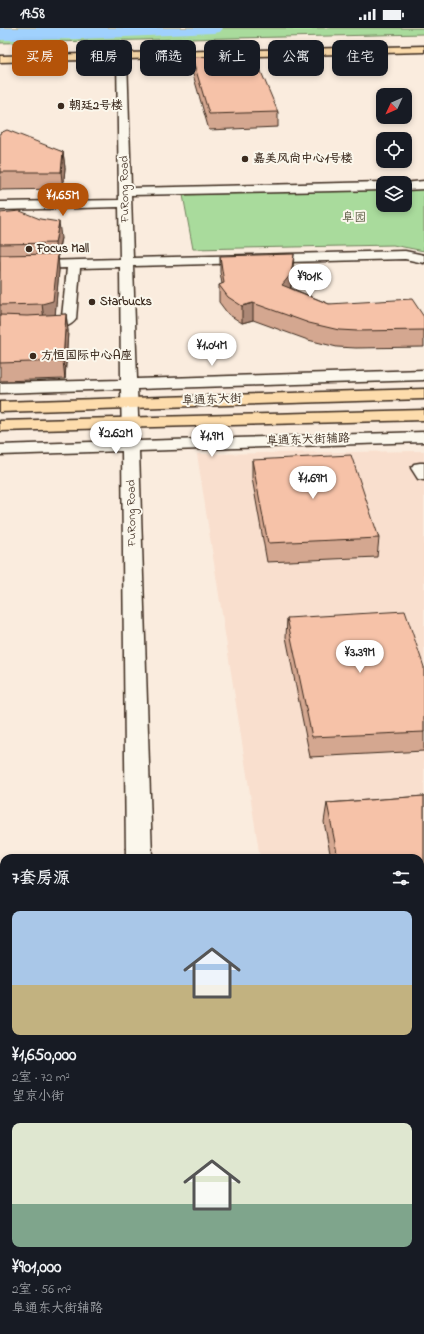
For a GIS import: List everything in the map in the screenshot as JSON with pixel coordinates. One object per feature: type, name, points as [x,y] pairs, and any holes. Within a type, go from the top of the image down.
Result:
[{"type":"main road","points":[[132,52],[424,44]]},
{"type":"main road","points":[[132,52],[424,50]]},
{"type":"main road","points":[[0,59],[76,55]]},
{"type":"main road","name":"阜通东大街","points":[[0,407],[424,394]]},
{"type":"main road","name":"阜通东大街","points":[[0,426],[424,415]]},
{"type":"street","name":"FuRong Road","points":[[122,76],[139,854]]},
{"type":"street","points":[[0,206],[125,198],[376,186]]},
{"type":"street","points":[[412,186],[424,186]]},
{"type":"street","points":[[0,266],[126,264],[405,255],[424,259]]},
{"type":"street","points":[[0,327],[48,327],[60,324],[69,319],[74,264]]},
{"type":"street","points":[[0,388],[424,375]]},
{"type":"street","name":"阜通东大街辅路","points":[[0,450],[424,437]]},
{"type":"street","points":[[424,468],[420,468],[424,475]]},
{"type":"shaded area","points":[[424,451],[424,854],[259,854],[197,454]]},
{"type":"green space","points":[[0,28],[424,28],[424,34],[76,40],[76,41],[68,42],[68,40],[12,40],[12,43],[0,43]]},
{"type":"green space","name":"阜园","points":[[424,188],[424,251],[393,245],[193,249],[183,195],[376,189],[376,212],[412,212],[412,189]]},
{"type":"building","points":[[196,57],[204,57],[204,76],[260,76],[260,69],[278,112],[209,114],[196,70]]},
{"type":"building","points":[[7,130],[63,152],[61,172],[0,172],[0,133]]},
{"type":"building","points":[[20,211],[40,219],[59,222],[55,243],[0,244],[0,213]]},
{"type":"building","points":[[58,254],[53,301],[42,304],[0,305],[0,255]]},
{"type":"building","points":[[294,254],[291,274],[282,285],[329,304],[412,299],[424,317],[424,330],[339,330],[309,323],[253,303],[242,306],[228,297],[219,285],[224,283],[220,256]]},
{"type":"building","name":"方恒国际中心A座","points":[[66,314],[63,361],[0,363],[0,315],[27,316]]},
{"type":"building","points":[[351,455],[379,538],[268,543],[252,460]]},
{"type":"building","points":[[405,611],[424,667],[424,732],[312,737],[287,618]]},
{"type":"building","points":[[424,796],[424,854],[337,854],[327,803]]},
{"type":"waterway","points":[[0,34],[80,33],[214,28]]},
{"type":"place","name":"朝廷2号楼","points":[[61,106]]},
{"type":"place","name":"嘉美风尚中心1号楼","points":[[245,159]]},
{"type":"place","name":"Focus Mall","points":[[29,249]]},
{"type":"place","name":"Starbucks","points":[[92,302]]},
{"type":"place","name":"方恒国际中心A座","points":[[33,356]]}]
